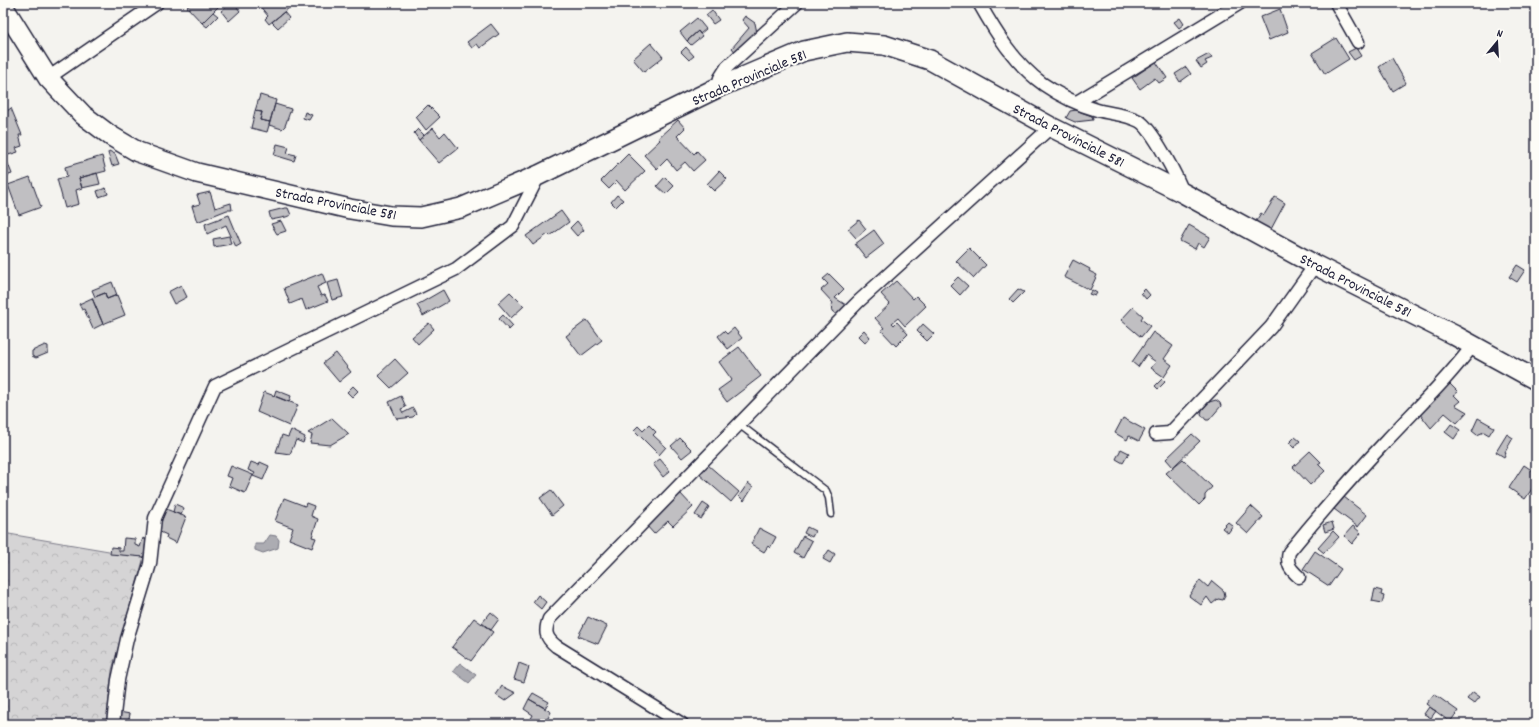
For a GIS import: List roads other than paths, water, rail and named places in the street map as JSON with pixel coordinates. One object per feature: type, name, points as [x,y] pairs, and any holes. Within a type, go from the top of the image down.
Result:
[{"type":"main road","name":"Strada Provinciale 581","points":[[3,6],[48,78],[83,115],[111,136],[138,152],[197,173],[350,209],[391,216],[421,217],[462,208],[539,175],[717,88],[804,51],[847,42],[884,45],[930,60],[1050,127],[1183,193],[1315,265],[1473,345],[1536,380]]},
{"type":"street","points":[[48,78],[157,3]]},
{"type":"street","points":[[717,88],[720,78],[727,67],[797,3]]},
{"type":"street","points":[[979,3],[998,35],[1014,57],[1043,84],[1076,102],[1098,110],[1133,118],[1144,124],[1179,181],[1183,193]]},
{"type":"street","points":[[1076,102],[1240,3]]},
{"type":"street","points":[[1336,3],[1358,42]]},
{"type":"street","points":[[682,724],[547,639],[545,629],[549,619],[740,425],[858,302],[1050,127]]},
{"type":"street","points":[[113,724],[118,680],[127,639],[150,564],[154,518],[215,386],[456,269],[513,226],[539,175]]},
{"type":"street","points":[[1156,434],[1170,433],[1271,328],[1315,265]]},
{"type":"street","points":[[1299,577],[1289,566],[1287,560],[1289,552],[1381,446],[1452,374],[1473,345]]},
{"type":"lane","points":[[740,425],[826,491],[829,498],[831,514]]}]
